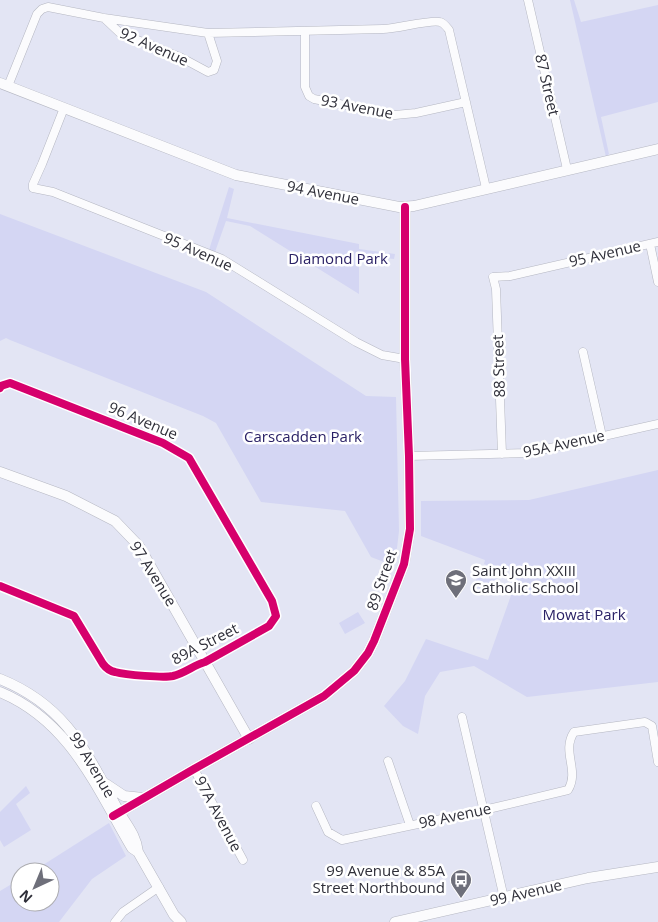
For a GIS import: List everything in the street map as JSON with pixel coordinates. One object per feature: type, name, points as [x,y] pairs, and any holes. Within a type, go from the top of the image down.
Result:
[{"type":"street","name":"87 Street","points":[[528,0],[567,170]]},
{"type":"street","points":[[4,85],[42,9],[52,8],[104,18]]},
{"type":"street","name":"92 Avenue","points":[[104,18],[120,33],[182,58],[208,72],[214,70],[217,61],[208,33]]},
{"type":"street","name":"92 Avenue","points":[[104,18],[208,33],[383,29],[432,21],[443,23],[449,30],[466,102]]},
{"type":"street","name":"93 Avenue","points":[[305,31],[305,87],[309,96],[317,100],[395,116],[416,114],[466,102]]},
{"type":"street","name":"94 Avenue","points":[[4,85],[236,175],[405,207],[658,149]]},
{"type":"street","points":[[466,102],[486,188]]},
{"type":"street","name":"95 Avenue","points":[[64,108],[33,184],[35,189],[53,192],[222,259],[356,342],[382,354],[405,359]]},
{"type":"street","name":"89 Street","points":[[116,814],[330,692],[354,671],[368,653],[387,610],[406,556],[410,529],[405,359],[405,207]]},
{"type":"street","points":[[654,243],[658,282]]},
{"type":"street","name":"95 Avenue","points":[[494,277],[510,276],[654,243]]},
{"type":"street","name":"88 Street","points":[[494,277],[502,454]]},
{"type":"street","points":[[583,352],[602,436]]},
{"type":"street","name":"96 Avenue","points":[[1,387],[10,383],[164,443],[189,458],[272,601],[276,616]]},
{"type":"street","name":"95A Avenue","points":[[409,456],[528,453],[658,424]]},
{"type":"street","name":"97 Avenue","points":[[0,472],[66,496],[115,520],[139,546],[248,738]]},
{"type":"street","name":"89A Street","points":[[0,586],[74,616],[100,660],[109,670],[120,673],[176,675],[205,662],[269,626],[276,616]]},
{"type":"street","name":"99 Avenue","points":[[0,679],[40,700],[66,724],[86,750],[104,781],[116,814],[132,848],[138,852],[174,915],[181,922]]},
{"type":"street","name":"99 Avenue","points":[[0,692],[34,710],[58,730],[86,767],[116,814]]},
{"type":"street","points":[[462,717],[504,898]]},
{"type":"street","name":"98 Avenue","points":[[316,806],[328,832],[342,840],[568,790],[573,781],[569,741],[574,732],[645,722],[652,726],[658,762]]},
{"type":"street","points":[[388,762],[410,825]]},
{"type":"street","name":"97A Avenue","points":[[194,768],[243,860]]},
{"type":"street","points":[[104,781],[124,796],[143,798]]},
{"type":"street","name":"99 Avenue","points":[[395,922],[420,919],[588,878],[658,867]]},
{"type":"street","points":[[115,922],[123,912],[159,887]]},
{"type":"green space","points":[[570,0],[574,0],[581,22],[658,5],[658,102],[601,117],[609,154],[606,157]]},
{"type":"green space","name":"Diamond Park","points":[[229,187],[234,189],[227,218],[359,244],[359,249],[395,254],[394,259],[359,255],[359,294],[250,226],[226,221],[215,252],[209,250]]},
{"type":"green space","name":"Carscadden Park","points":[[0,214],[206,292],[366,396],[396,397],[399,531],[392,565],[371,557],[345,511],[261,502],[216,423],[203,416],[6,338],[0,341]]},
{"type":"green space","name":"Mowat Park","points":[[658,470],[658,682],[527,697],[474,666],[440,672],[425,696],[418,734],[403,726],[384,706],[405,681],[426,639],[488,660],[519,573],[506,568],[502,571],[484,564],[485,560],[421,536],[421,501],[529,500]]},
{"type":"green space","points":[[481,567],[498,574],[491,593],[474,586]]},
{"type":"green space","points":[[358,612],[365,623],[345,634],[339,623]]},
{"type":"green space","points":[[26,786],[30,793],[16,804],[31,830],[4,847],[0,840],[0,812]]},
{"type":"green space","points":[[109,823],[126,856],[92,879],[59,922],[0,922],[0,891],[10,885],[10,912],[60,912],[60,862],[48,862]]},
{"type":"cycle path","points":[[113,816],[324,696],[354,671],[368,653],[374,641],[404,564],[410,529],[405,359],[405,207]]},
{"type":"cycle path","points":[[0,388],[10,383],[163,443],[189,458],[272,601],[276,616],[269,626],[182,673],[168,677],[136,675],[113,672],[105,667],[74,616],[0,586]]},
{"type":"place","name":"Saint John XXIII Catholic School","points":[[456,599]]},
{"type":"place","name":"99 Avenue & 85A Street Northbound","points":[[461,899]]}]
